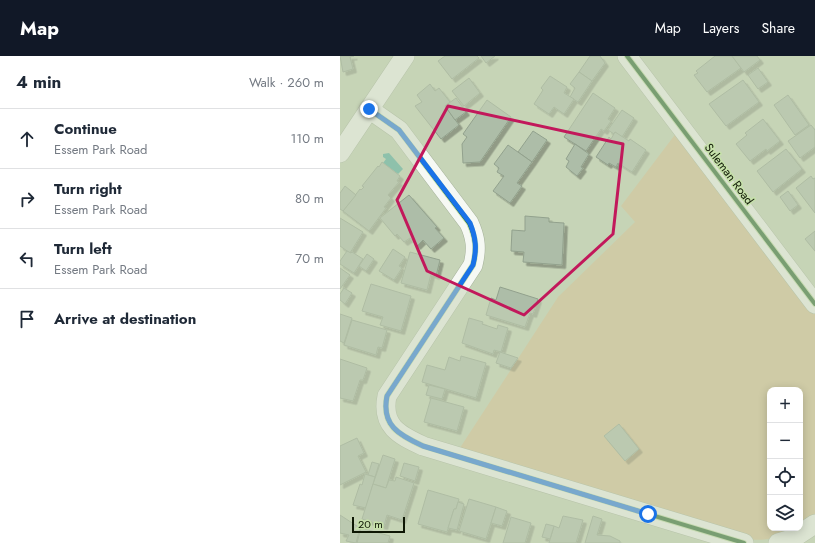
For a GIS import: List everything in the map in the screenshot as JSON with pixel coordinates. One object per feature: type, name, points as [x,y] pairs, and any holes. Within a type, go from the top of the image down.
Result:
[{"type":"street","points":[[340,153],[405,56]]},
{"type":"street","name":"Suleman Road","points":[[627,56],[815,304]]},
{"type":"street","points":[[369,109],[399,130],[470,223],[475,238],[476,248],[473,265],[387,396],[385,406],[386,414],[388,421],[394,429],[406,438],[423,446],[744,543]]},
{"type":"street","points":[[778,543],[792,539],[815,524]]},
{"type":"highlighted area","points":[[448,106],[623,144],[613,234],[524,315],[427,271],[397,200]]},
{"type":"shaded area","points":[[680,128],[815,307],[815,517],[803,525],[803,387],[767,387],[767,531],[791,531],[768,539],[754,540],[737,538],[456,454],[558,297],[635,222],[621,206]]},
{"type":"water","points":[[389,153],[403,169],[398,174],[383,163],[386,159],[383,157],[383,154]]},
{"type":"building","points":[[340,56],[354,56],[350,57],[353,69],[343,72]]},
{"type":"building","points":[[445,56],[477,56],[479,58],[452,79],[438,61]]},
{"type":"building","points":[[481,56],[495,56],[486,63]]},
{"type":"building","points":[[590,56],[600,56],[605,63],[592,81],[579,72]]},
{"type":"building","points":[[715,56],[732,56],[741,68],[707,92],[694,75],[698,73],[696,71]]},
{"type":"building","points":[[732,56],[757,56],[760,60],[744,72]]},
{"type":"building","points":[[758,68],[768,82],[758,89],[748,75]]},
{"type":"building","points":[[579,72],[592,81],[578,102],[570,97],[575,88],[570,84]]},
{"type":"building","points":[[550,76],[567,87],[564,93],[574,99],[564,114],[554,107],[549,114],[534,104],[543,90],[541,88]]},
{"type":"building","points":[[469,78],[480,93],[464,106],[452,91]]},
{"type":"building","points":[[743,80],[759,102],[726,126],[709,104]]},
{"type":"building","points":[[430,84],[435,91],[439,88],[450,102],[445,106],[459,125],[441,139],[415,106],[422,102],[417,95]]},
{"type":"building","points":[[593,93],[615,108],[608,119],[611,121],[604,131],[601,129],[586,151],[564,137]]},
{"type":"building","points":[[788,95],[809,125],[795,135],[774,105]]},
{"type":"building","points":[[456,98],[466,112],[455,120],[445,106]]},
{"type":"building","points":[[487,100],[511,117],[480,162],[463,163],[462,144],[467,137],[463,134]]},
{"type":"building","points":[[622,110],[634,118],[622,137],[615,132],[614,134],[608,130]]},
{"type":"building","points":[[763,119],[780,141],[750,161],[736,144],[747,135],[745,133]]},
{"type":"building","points":[[811,125],[815,130],[815,147],[800,158],[788,141]]},
{"type":"building","points":[[533,131],[547,140],[532,162],[518,152]]},
{"type":"building","points":[[615,132],[629,141],[630,139],[646,150],[632,172],[618,163],[616,167],[609,163],[608,165],[596,157],[609,137],[611,139]]},
{"type":"building","points":[[575,144],[589,154],[581,167],[583,168],[577,176],[566,167],[569,161],[566,159]]},
{"type":"building","points":[[508,145],[532,162],[517,183],[522,186],[510,203],[493,191],[504,176],[497,172],[499,168],[494,164]]},
{"type":"building","points":[[786,149],[802,169],[773,192],[757,171]]},
{"type":"building","points":[[382,162],[400,176],[397,181],[399,182],[388,195],[391,198],[384,207],[386,208],[369,231],[343,211],[360,189],[361,190],[364,187],[362,186]]},
{"type":"building","points":[[811,176],[813,179],[815,178],[815,213],[796,188]]},
{"type":"building","points":[[345,186],[356,195],[343,211],[340,209],[340,193]]},
{"type":"building","points":[[788,191],[798,205],[790,211],[780,197]]},
{"type":"building","points":[[409,195],[437,227],[435,228],[444,238],[431,249],[423,240],[417,246],[410,238],[404,242],[397,234],[395,236],[380,218]]},
{"type":"building","points":[[525,216],[549,218],[549,222],[564,223],[562,265],[523,262],[524,252],[511,251],[512,230],[525,231]]},
{"type":"building","points":[[340,218],[363,232],[350,253],[340,246]]},
{"type":"building","points":[[815,231],[815,251],[805,239]]},
{"type":"building","points":[[393,249],[405,257],[399,266],[402,268],[394,280],[379,271]]},
{"type":"building","points":[[347,251],[352,252],[363,259],[354,273],[340,264],[340,261]]},
{"type":"building","points":[[410,252],[440,260],[436,276],[431,274],[427,290],[401,283]]},
{"type":"building","points":[[367,254],[374,259],[366,271],[359,266]]},
{"type":"building","points":[[340,268],[350,275],[340,289]]},
{"type":"building","points":[[371,284],[411,296],[401,331],[380,325],[383,317],[362,311]]},
{"type":"building","points":[[500,287],[538,299],[533,314],[530,313],[525,327],[486,315],[491,298],[496,300]]},
{"type":"building","points":[[344,288],[352,293],[345,304],[340,300],[340,294]]},
{"type":"building","points":[[340,314],[352,318],[344,343],[340,341]]},
{"type":"building","points":[[469,318],[483,322],[482,324],[497,329],[498,325],[508,328],[501,352],[494,350],[493,354],[462,343]]},
{"type":"building","points":[[352,320],[387,330],[382,348],[378,347],[376,355],[344,345]]},
{"type":"building","points":[[500,352],[518,358],[511,368],[496,363]]},
{"type":"building","points":[[461,356],[486,363],[476,398],[422,382],[427,365],[445,370],[449,357],[460,361]]},
{"type":"building","points":[[340,359],[367,368],[363,380],[360,380],[353,401],[340,398]]},
{"type":"building","points":[[429,385],[445,389],[442,399],[426,395]]},
{"type":"building","points":[[431,398],[464,407],[457,431],[424,422]]},
{"type":"building","points":[[619,424],[639,449],[625,461],[604,436]]},
{"type":"building","points":[[357,438],[364,453],[358,456],[366,472],[340,485],[340,446]]},
{"type":"building","points":[[383,455],[395,459],[386,488],[373,484]]},
{"type":"building","points":[[372,462],[379,464],[375,477],[368,475]]},
{"type":"building","points":[[404,463],[419,467],[415,481],[400,476]]},
{"type":"building","points":[[365,474],[375,477],[366,508],[353,505]]},
{"type":"building","points":[[396,477],[414,483],[402,520],[387,515],[384,526],[362,519],[373,484],[386,488],[389,480],[395,481]]},
{"type":"building","points":[[428,490],[459,499],[456,509],[454,509],[447,532],[418,524]]},
{"type":"building","points":[[469,499],[496,507],[486,539],[459,531]]},
{"type":"building","points":[[458,502],[464,504],[457,530],[448,528],[454,509],[456,509]]},
{"type":"building","points":[[496,507],[507,511],[502,526],[491,523]]},
{"type":"building","points":[[340,515],[360,528],[356,543],[346,541],[349,535],[340,533]]},
{"type":"building","points":[[563,516],[583,520],[576,543],[549,543],[554,526],[559,528]]},
{"type":"building","points":[[593,516],[602,519],[597,535],[610,536],[620,541],[620,543],[585,543]]},
{"type":"building","points":[[511,517],[531,523],[525,543],[503,543]]},
{"type":"building","points":[[546,524],[554,526],[550,539],[542,537]]},
{"type":"building","points":[[361,528],[390,536],[388,543],[357,543]]},
{"type":"cycle path","points":[[627,56],[815,304]]},
{"type":"cycle path","points":[[369,109],[399,130],[469,223],[475,244],[473,265],[387,396],[387,415],[389,422],[394,428],[406,438],[423,446],[744,543]]},
{"type":"route","points":[[369,109],[399,130],[470,223],[475,238],[476,248],[473,265],[464,280],[387,396],[385,406],[388,421],[394,429],[406,438],[423,446],[648,514]]}]
